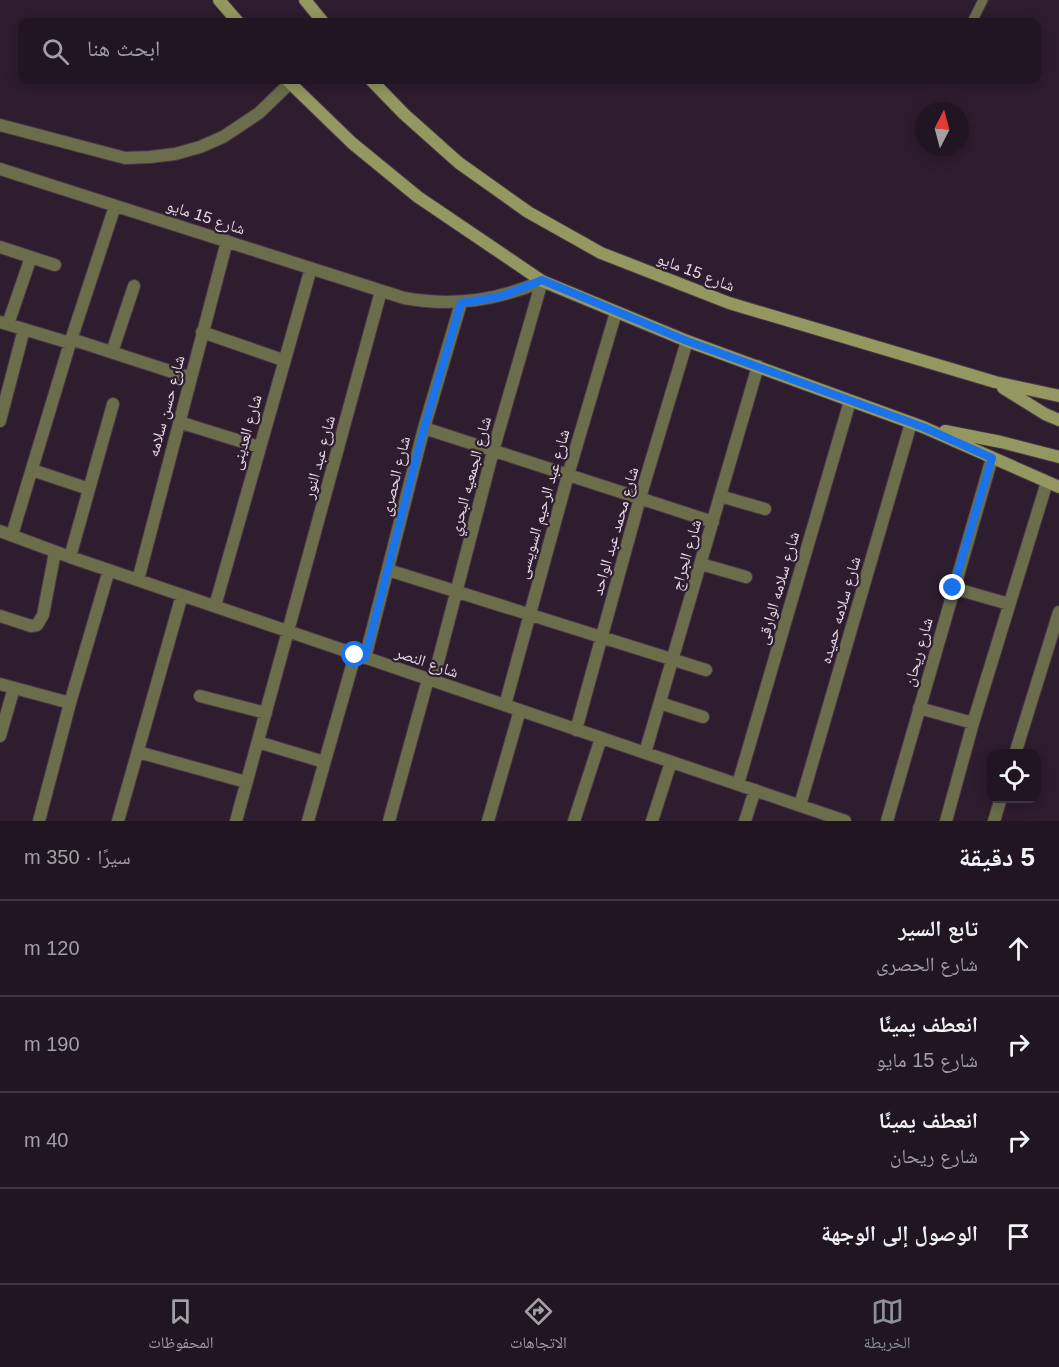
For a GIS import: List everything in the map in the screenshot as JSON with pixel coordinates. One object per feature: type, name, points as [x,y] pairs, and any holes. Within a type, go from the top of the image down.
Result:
[{"type":"main road","points":[[219,0],[235,18]]},
{"type":"main road","points":[[305,0],[320,18]]},
{"type":"main road","points":[[291,84],[352,143],[418,197],[542,280],[687,341],[917,425],[1059,488]]},
{"type":"main road","name":"شارع 15 مايو","points":[[375,84],[404,114],[459,163],[528,212],[601,253],[729,303],[995,382],[1059,396]]},
{"type":"main road","points":[[995,382],[1059,420]]},
{"type":"main road","points":[[917,425],[1001,442],[1059,457]]},
{"type":"street","points":[[0,125],[125,159],[167,155],[200,147],[242,126],[275,99],[286,84]]},
{"type":"street","name":"شارع 15 مايو","points":[[0,169],[381,291],[423,302],[461,303],[502,296],[542,280]]},
{"type":"street","points":[[6,533],[32,470],[115,206]]},
{"type":"street","name":"شارع حسن سلامه","points":[[138,580],[227,241]]},
{"type":"street","points":[[0,247],[55,266]]},
{"type":"street","points":[[31,257],[4,323],[112,352],[190,378]]},
{"type":"street","name":"شارع العدينى","points":[[215,606],[310,268]]},
{"type":"street","name":"شارع الجمعيه البحري","points":[[389,821],[456,592],[542,280]]},
{"type":"street","points":[[112,352],[134,286]]},
{"type":"street","name":"شارع عبد النور","points":[[236,821],[381,291]]},
{"type":"street","name":"شارع الحصرى","points":[[308,821],[324,762],[388,570],[424,428],[461,303]]},
{"type":"street","name":"شارع عبد الرحيم السويسى","points":[[506,705],[568,475],[616,312]]},
{"type":"street","points":[[0,421],[24,329]]},
{"type":"street","points":[[202,332],[283,360]]},
{"type":"street","name":"شارع محمد عبد الواحد","points":[[576,730],[640,498],[687,341]]},
{"type":"street","name":"شارع الجراج","points":[[645,753],[758,366]]},
{"type":"street","name":"شارع سلامه الوارقى","points":[[738,784],[850,401]]},
{"type":"street","points":[[70,557],[113,404]]},
{"type":"street","points":[[179,422],[259,447]]},
{"type":"street","name":"شارع سلامه حميده","points":[[800,805],[917,425]]},
{"type":"street","points":[[424,428],[713,522]]},
{"type":"street","name":"شارع ريحان","points":[[887,821],[992,458]]},
{"type":"street","points":[[32,470],[89,489]]},
{"type":"street","points":[[946,821],[973,723],[1047,482]]},
{"type":"street","points":[[720,496],[765,509]]},
{"type":"street","name":"شارع النصر","points":[[6,533],[288,632],[845,821]]},
{"type":"street","points":[[0,616],[31,626],[37,625],[43,615],[56,552]]},
{"type":"street","points":[[701,564],[746,577]]},
{"type":"street","points":[[39,821],[70,703],[109,570]]},
{"type":"street","points":[[388,570],[706,670]]},
{"type":"street","points":[[953,588],[1009,604]]},
{"type":"street","points":[[118,821],[182,595]]},
{"type":"street","points":[[1016,749],[1059,612]]},
{"type":"street","points":[[0,684],[70,703]]},
{"type":"street","points":[[0,736],[14,688]]},
{"type":"street","points":[[200,696],[266,713]]},
{"type":"street","points":[[660,703],[703,717]]},
{"type":"street","points":[[919,708],[973,723]]},
{"type":"street","points":[[488,821],[520,710]]},
{"type":"street","points":[[574,821],[601,738]]},
{"type":"street","points":[[258,742],[324,762]]},
{"type":"street","points":[[138,752],[246,782]]},
{"type":"street","points":[[652,821],[671,762]]},
{"type":"street","points":[[745,821],[755,790]]},
{"type":"street","points":[[994,821],[999,803]]},
{"type":"lane","points":[[974,18],[983,0]]},
{"type":"route","points":[[355,655],[365,658],[424,428],[461,303],[502,296],[542,280],[687,341],[923,427],[992,458],[953,588]]}]
